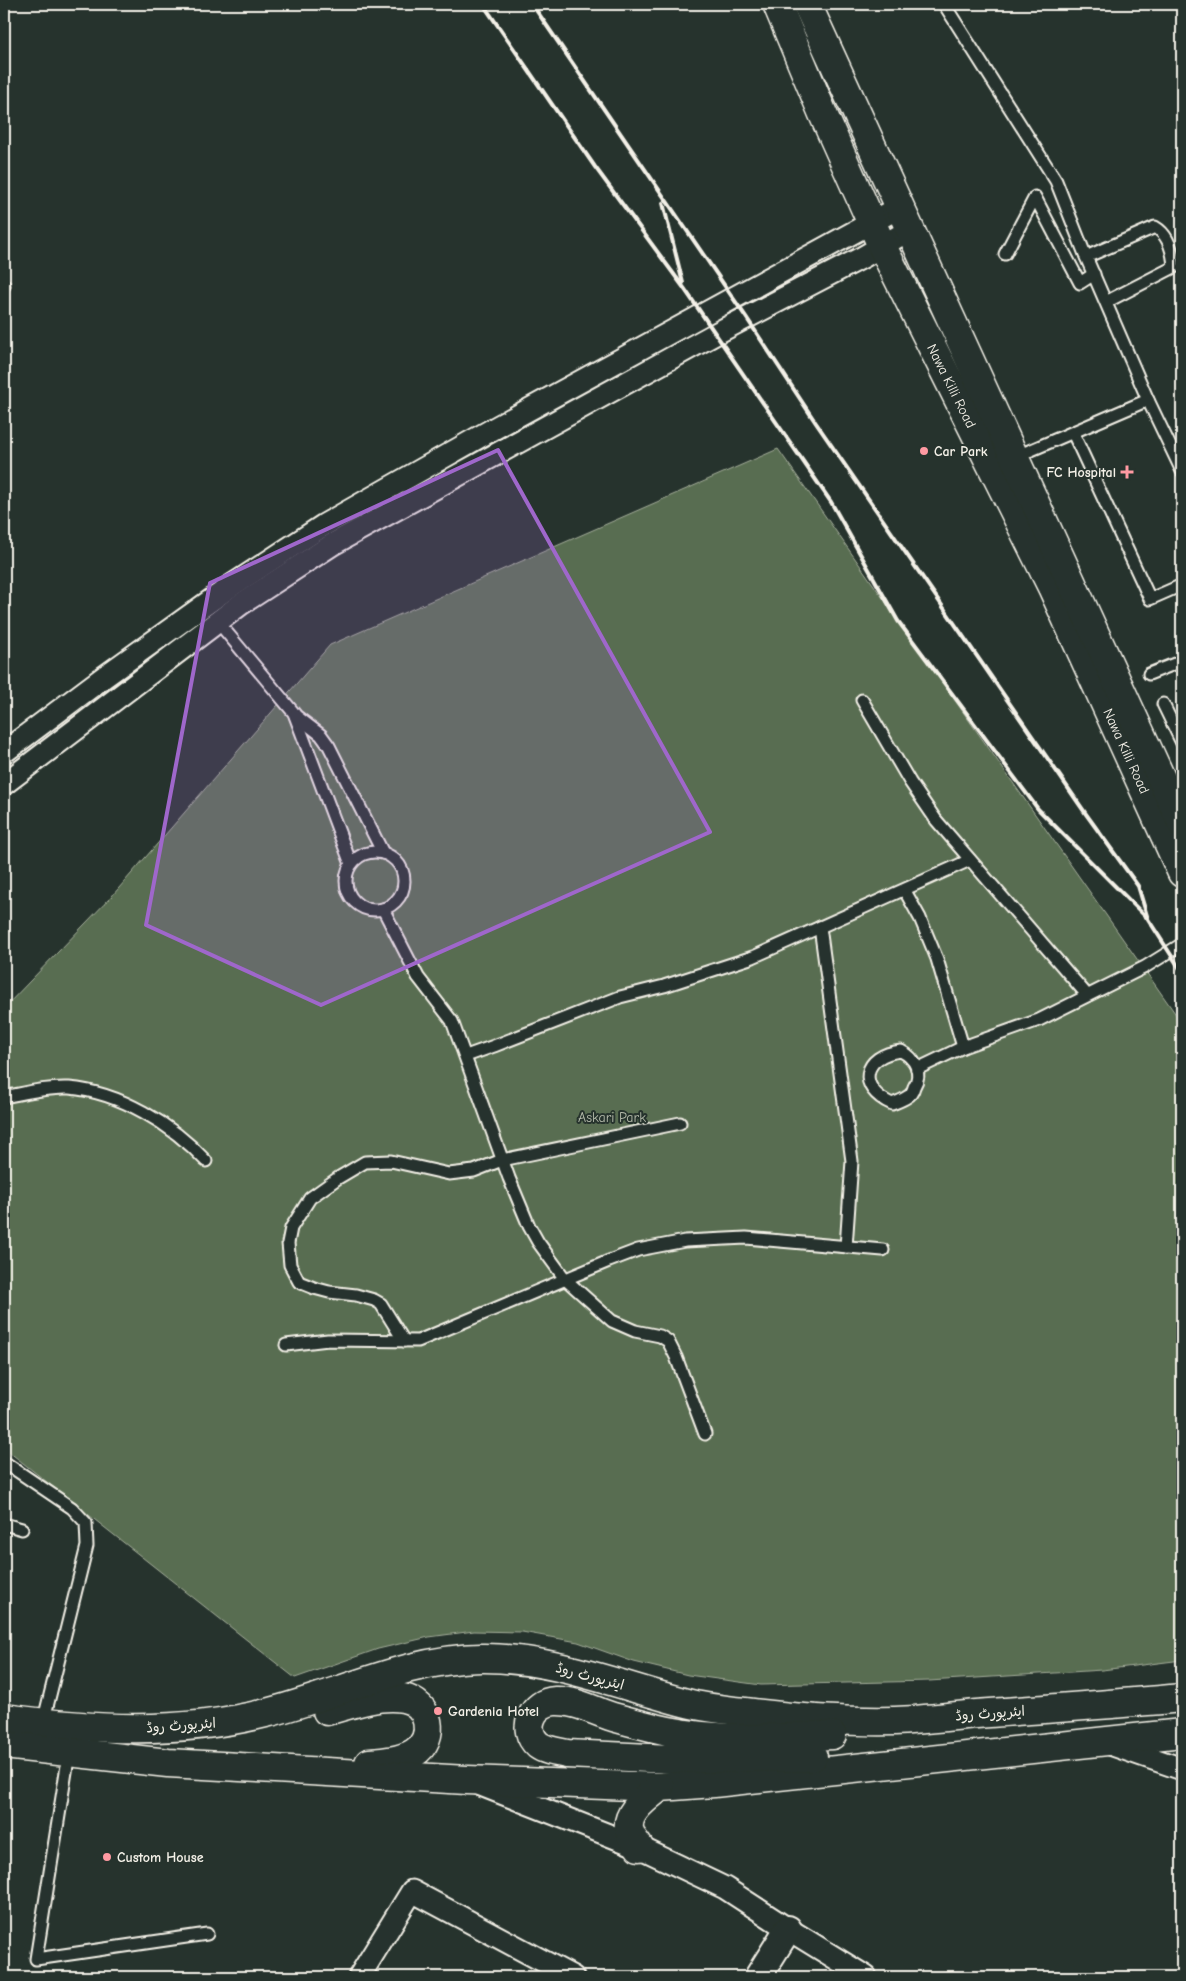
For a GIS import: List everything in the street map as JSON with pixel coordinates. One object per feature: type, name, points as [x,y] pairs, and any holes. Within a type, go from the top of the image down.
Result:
[{"type":"main road","name":"Nawa Killi Road","points":[[776,4],[876,235],[1052,587],[1182,873]]},
{"type":"main road","name":"Nawa Killi Road","points":[[807,4],[1180,816]]},
{"type":"main road","name":"ایئرپورٹ روڈ","points":[[4,1718],[72,1727],[173,1729],[236,1720],[268,1712],[392,1672],[428,1663],[454,1659],[506,1658],[538,1663],[694,1705],[798,1718],[896,1721],[1182,1698]]},
{"type":"main road","points":[[236,1720],[248,1724],[263,1725],[295,1720],[366,1701],[388,1698],[402,1698],[413,1702],[426,1715],[428,1733],[423,1744],[415,1752],[404,1758],[384,1762],[332,1766],[316,1771]]},
{"type":"main road","points":[[889,1764],[840,1757],[670,1759],[567,1754],[553,1751],[537,1744],[532,1737],[530,1723],[534,1711],[539,1706],[555,1701],[579,1704],[612,1716],[671,1732],[748,1739],[838,1734],[896,1721]]},
{"type":"main road","points":[[4,1745],[168,1763],[467,1780],[660,1787],[1182,1734]]},
{"type":"main road","points":[[639,1847],[630,1832],[629,1824],[639,1805],[660,1787]]},
{"type":"street","points":[[4,784],[241,604],[333,544],[723,330],[906,218]]},
{"type":"street","points":[[4,752],[104,677],[231,586],[324,525],[495,428],[876,235]]},
{"type":"street","points":[[1102,1742],[1182,1769]]},
{"type":"street","points":[[467,1780],[639,1847],[725,1888],[866,1977]]},
{"type":"street","points":[[359,1977],[412,1891],[573,1977]]},
{"type":"street","points":[[758,1977],[788,1929]]},
{"type":"lane","points":[[944,4],[1056,181],[1086,258],[1148,400],[1182,471]]},
{"type":"lane","points":[[1005,254],[1035,196],[1080,282],[1094,274]]},
{"type":"lane","points":[[1086,258],[1155,226],[1163,231],[1173,252],[1174,267],[1106,302]]},
{"type":"lane","points":[[1015,457],[1148,400]]},
{"type":"lane","points":[[1073,433],[1150,599],[1182,585]]},
{"type":"lane","points":[[218,622],[294,714],[321,735],[329,746],[383,853]]},
{"type":"lane","points":[[1149,674],[1182,661]]},
{"type":"lane","points":[[862,700],[910,782],[936,820],[1087,996]]},
{"type":"lane","points":[[1162,704],[1182,743]]},
{"type":"lane","points":[[294,714],[351,864]]},
{"type":"lane","points":[[374,852],[383,853],[397,861],[403,873],[404,886],[399,898],[389,907],[376,910],[364,908],[353,901],[347,889],[346,876],[351,864],[361,855],[374,852]]},
{"type":"lane","points":[[466,1056],[620,997],[664,986],[753,957],[970,860]]},
{"type":"lane","points":[[905,890],[938,959],[963,1047]]},
{"type":"lane","points":[[383,909],[418,977],[452,1021],[502,1160],[529,1226],[565,1279],[612,1321],[635,1331],[660,1336],[668,1341],[706,1434]]},
{"type":"lane","points":[[820,927],[852,1161],[846,1247]]},
{"type":"lane","points":[[917,1069],[963,1047],[1038,1020],[1145,967],[1182,944]]},
{"type":"lane","points":[[901,1051],[909,1055],[917,1069],[917,1082],[907,1098],[892,1104],[877,1096],[871,1088],[868,1074],[871,1066],[878,1058],[889,1052],[901,1051]]},
{"type":"lane","points":[[4,1097],[68,1088],[100,1094],[164,1124],[185,1140],[206,1161]]},
{"type":"lane","points":[[404,1341],[381,1304],[374,1300],[356,1294],[321,1290],[299,1282],[290,1265],[288,1243],[291,1228],[310,1198],[365,1162],[391,1161],[449,1174],[474,1171],[502,1160],[680,1122]]},
{"type":"lane","points":[[286,1346],[328,1340],[418,1341],[638,1250],[684,1241],[746,1238],[883,1250]]},
{"type":"lane","points":[[4,1462],[72,1508],[86,1523],[87,1546],[43,1723]]},
{"type":"lane","points":[[4,1524],[22,1529]]},
{"type":"lane","points":[[69,1753],[36,1959],[207,1934]]},
{"type":"highlighted area","points":[[498,450],[710,832],[321,1005],[146,925],[210,583]]},
{"type":"green space","name":"Askari Park","points":[[778,449],[1182,1023],[1182,1660],[1102,1670],[929,1681],[761,1685],[688,1675],[634,1662],[578,1642],[522,1632],[474,1631],[429,1637],[378,1649],[295,1678],[4,1448],[4,1008],[112,896],[330,645]]},
{"type":"railway","points":[[483,4],[595,167],[684,288],[831,502],[898,621],[1038,809],[1146,917]]},
{"type":"railway","points":[[532,4],[746,317],[816,423],[1086,814],[1138,886],[1148,919],[1182,972]]},
{"type":"railway","points":[[663,203],[683,283]]},
{"type":"place","name":"Car Park","points":[[924,451]]},
{"type":"place","name":"FC Hospital","points":[[1127,472]]},
{"type":"place","name":"Gardenia Hotel","points":[[438,1711]]},
{"type":"place","name":"Custom House","points":[[107,1857]]}]
